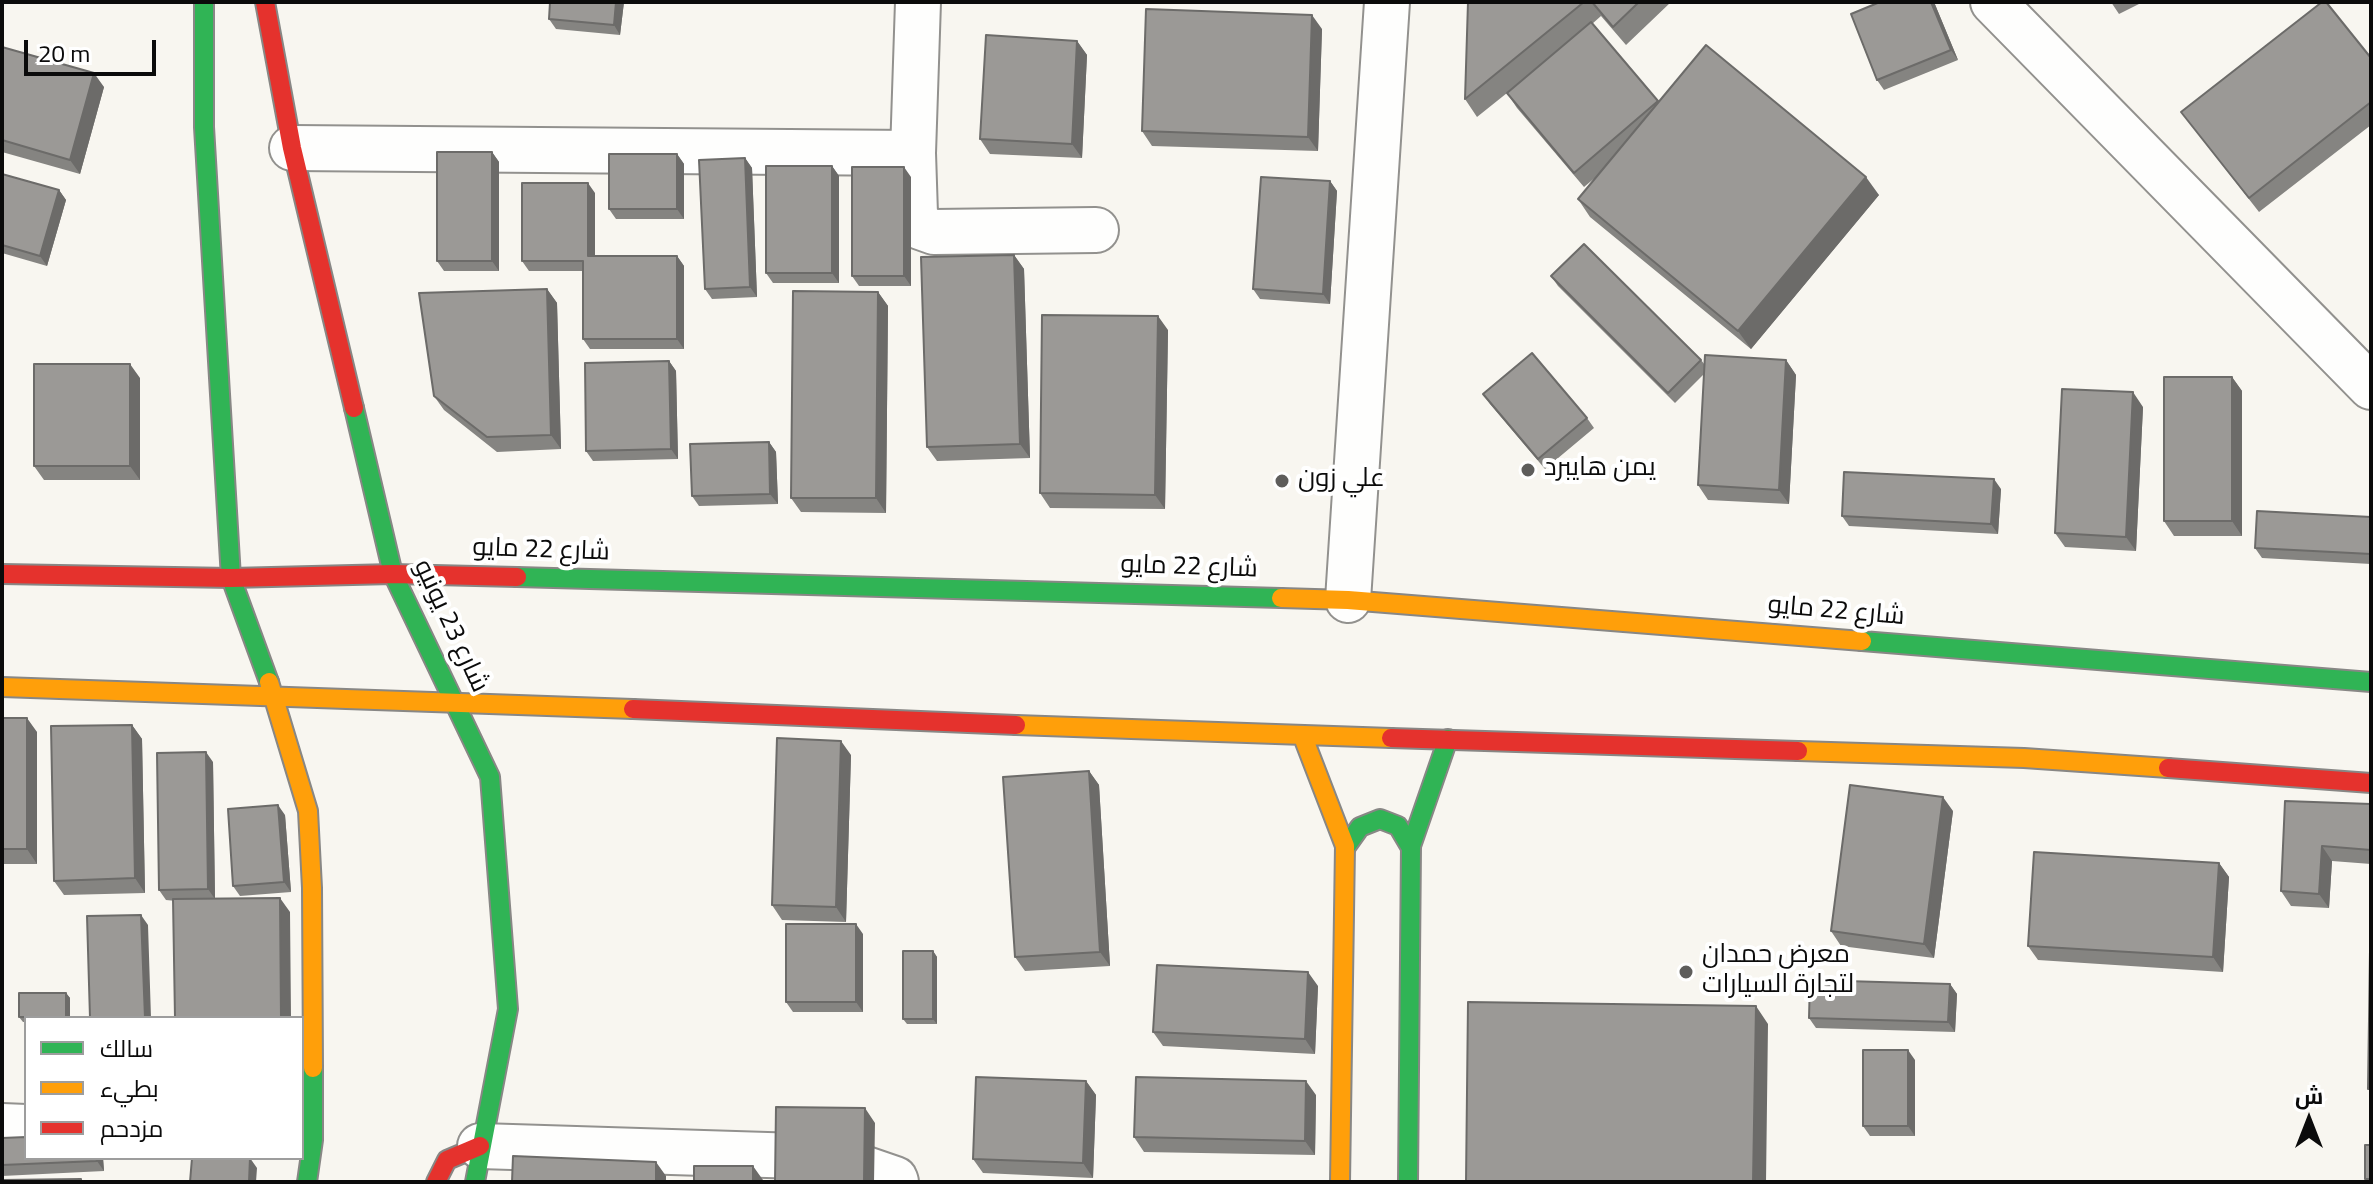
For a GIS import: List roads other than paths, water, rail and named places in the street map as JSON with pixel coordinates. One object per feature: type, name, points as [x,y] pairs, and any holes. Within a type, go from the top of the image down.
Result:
[{"type":"main road","points":[[204,2],[204,127],[231,578],[274,697],[308,811],[312,888],[312,1157]]},
{"type":"main road","name":"شارع 23 يونيو","points":[[265,2],[292,148],[393,574],[490,777],[508,1009],[477,1164]]},
{"type":"main road","name":"شارع 22 مايو","points":[[2,574],[231,578],[393,574],[1348,600],[2371,682]]},
{"type":"main road","points":[[2,687],[456,702],[1303,737],[2024,758],[2371,783]]},
{"type":"main road","points":[[1303,737],[1345,848]]},
{"type":"main road","points":[[1411,848],[1448,739]]},
{"type":"main road","points":[[1340,1182],[1345,848],[1351,832],[1363,822],[1379,818],[1401,827],[1411,848],[1408,1182]]},
{"type":"main road","points":[[436,1182],[447,1160],[477,1164]]},
{"type":"street","points":[[918,2],[913,153],[915,214],[920,227],[934,232],[1096,230]]},
{"type":"street","points":[[1348,600],[1387,2]]},
{"type":"street","points":[[1993,2],[2371,387]]},
{"type":"street","points":[[292,148],[913,153]]},
{"type":"street","points":[[2,1126],[24,1127]]},
{"type":"street","points":[[477,1164],[831,1157],[895,1179],[896,1182]]},
{"type":"place","name":"يمن هايبرد","points":[[1528,470]]},
{"type":"place","name":"علي زون","points":[[1282,481]]},
{"type":"place","name":"معرض حمدان لتجارة السيارات","points":[[1686,972]]}]
